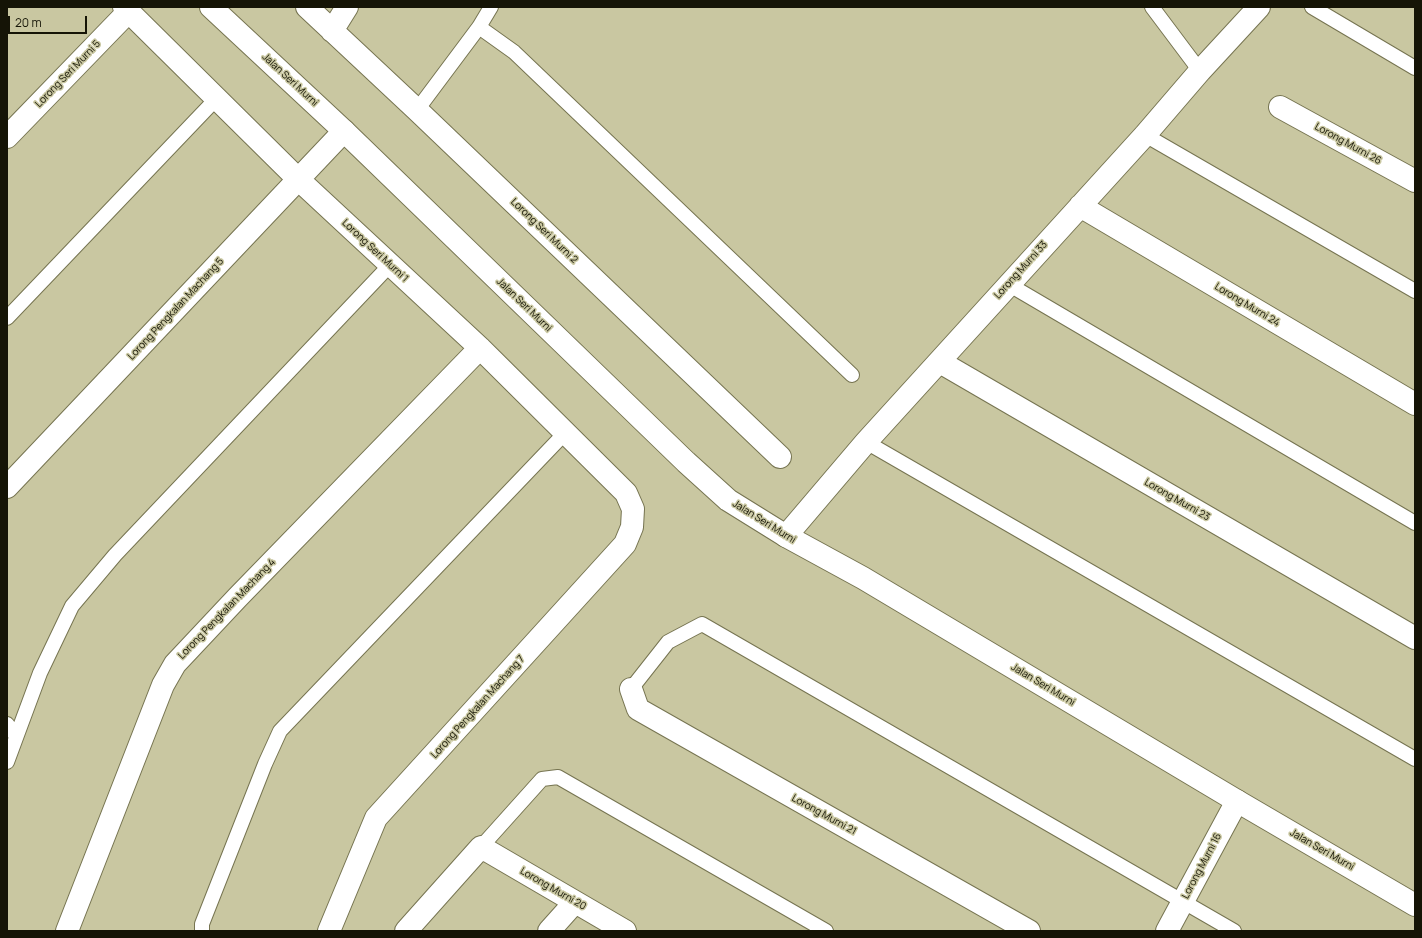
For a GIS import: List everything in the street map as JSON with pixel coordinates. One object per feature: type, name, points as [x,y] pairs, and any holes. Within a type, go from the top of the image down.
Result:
[{"type":"street","name":"Jalan Seri Murni","points":[[211,7],[344,131],[686,462],[728,500],[786,536],[863,578],[1237,801],[1415,905]]},
{"type":"street","name":"Lorong Seri Murni 2","points":[[306,7],[417,110],[780,457]]},
{"type":"street","points":[[332,31],[348,7]]},
{"type":"street","name":"Lorong Murni 33","points":[[786,536],[866,442],[940,362],[1008,284],[1145,135],[1200,71],[1259,7]]},
{"type":"street","name":"Lorong Seri Murni 1","points":[[127,9],[298,179],[480,348],[626,493]]},
{"type":"street","name":"Lorong Seri Murni 5","points":[[7,137],[127,9]]},
{"type":"street","name":"Lorong Murni 26","points":[[1280,107],[1415,181]]},
{"type":"street","name":"Lorong Pengkalan Machang 5","points":[[7,487],[344,131]]},
{"type":"street","name":"Lorong Murni 24","points":[[1080,206],[1415,404]]},
{"type":"street","name":"Lorong Pengkalan Machang 4","points":[[67,931],[163,685],[175,664],[236,598],[480,348]]},
{"type":"street","name":"Lorong Murni 23","points":[[940,362],[1415,638]]},
{"type":"street","name":"Lorong Pengkalan Machang 7","points":[[329,931],[376,818],[625,544],[632,527],[633,509],[626,493]]},
{"type":"street","name":"Lorong Murni 21","points":[[631,689],[638,709],[1029,931]]},
{"type":"street","name":"Lorong Murni 16","points":[[1167,931],[1237,801]]},
{"type":"street","points":[[406,931],[481,847]]},
{"type":"street","name":"Lorong Murni 20","points":[[481,847],[625,931]]},
{"type":"street","points":[[549,931],[575,902]]},
{"type":"lane","points":[[417,110],[479,27],[492,7]]},
{"type":"lane","points":[[1152,7],[1200,71]]},
{"type":"lane","points":[[1312,7],[1415,68]]},
{"type":"lane","points":[[479,27],[514,52],[852,375]]},
{"type":"lane","points":[[7,318],[217,98]]},
{"type":"lane","points":[[1145,135],[1415,291]]},
{"type":"lane","points":[[7,762],[40,673],[72,606],[115,555],[390,265]]},
{"type":"lane","points":[[1008,284],[1415,524]]},
{"type":"lane","points":[[202,931],[202,924],[265,764],[280,731],[565,433]]},
{"type":"lane","points":[[866,442],[1415,759]]},
{"type":"lane","points":[[631,689],[668,642],[702,624],[1234,931]]},
{"type":"lane","points":[[7,724],[16,736]]},
{"type":"lane","points":[[481,847],[542,779],[558,777],[826,931]]}]
